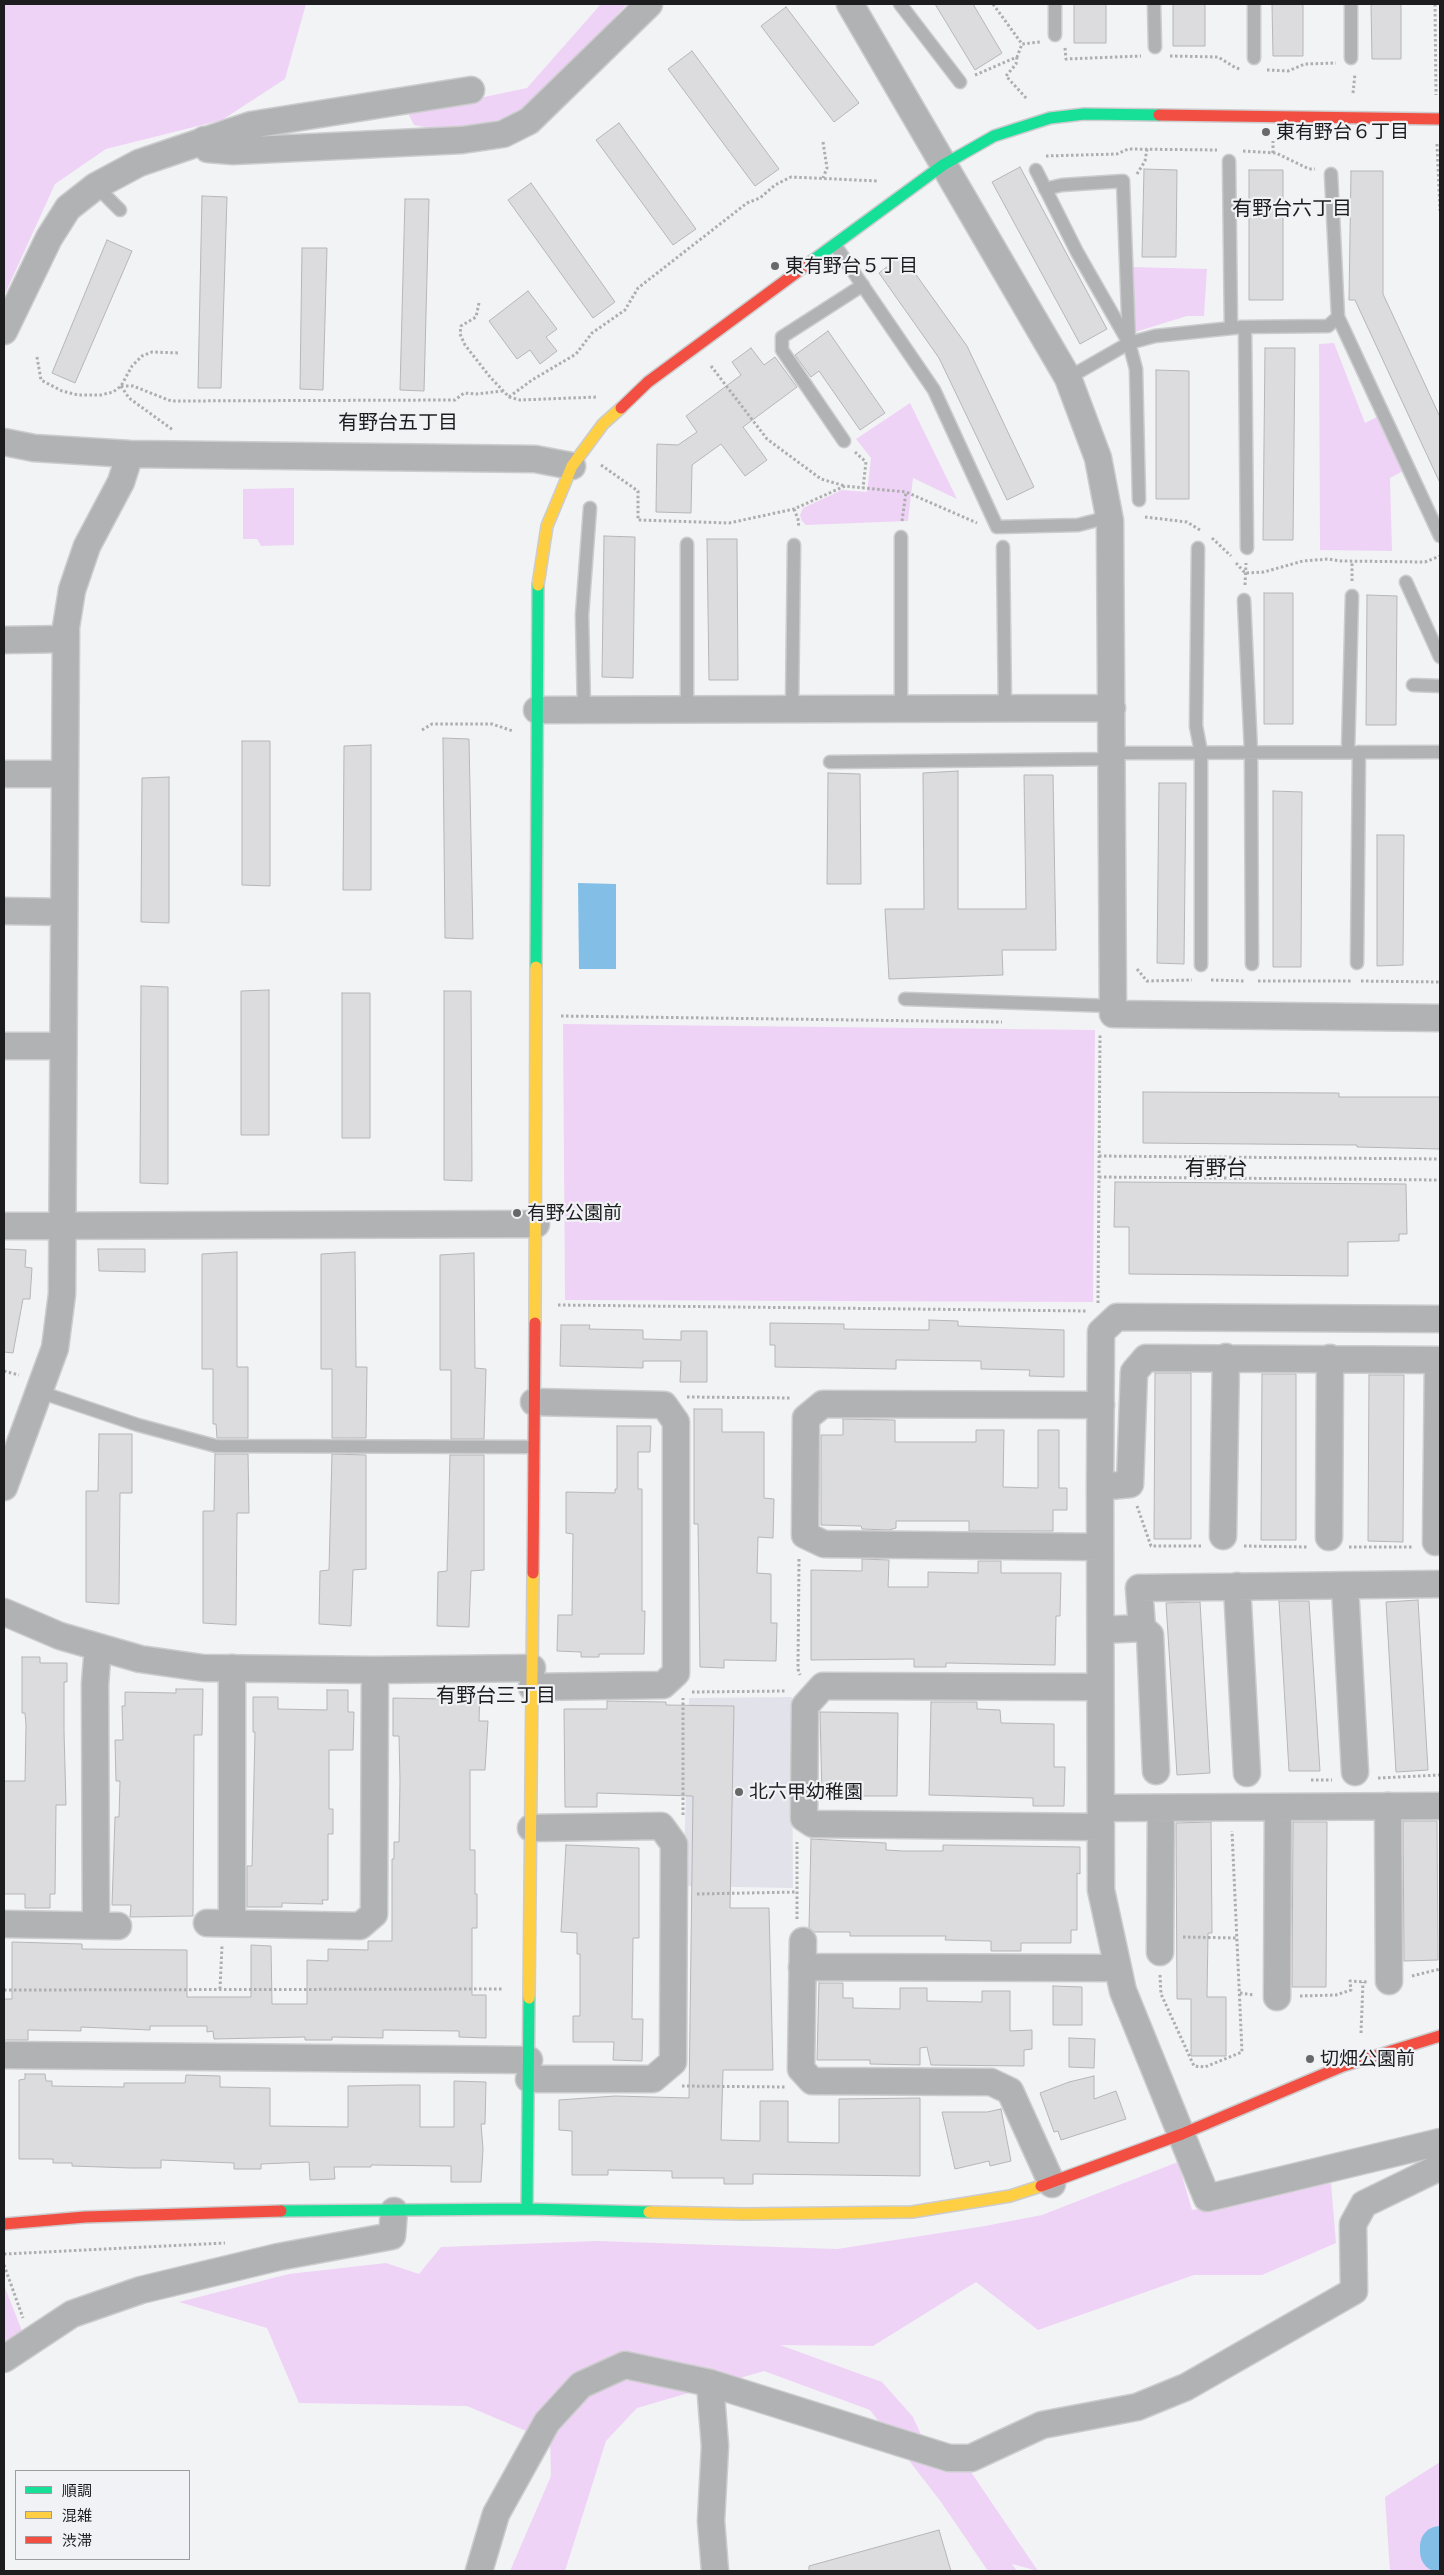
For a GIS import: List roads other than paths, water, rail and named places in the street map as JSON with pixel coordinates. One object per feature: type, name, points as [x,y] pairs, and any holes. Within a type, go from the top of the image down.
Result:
[{"type":"street","points":[[204,140],[208,149],[233,150],[462,140],[503,134],[529,121],[649,4]]},
{"type":"street","points":[[850,4],[1068,378],[1098,458],[1109,517],[1113,1014],[1440,1018]]},
{"type":"street","points":[[4,331],[49,238],[68,208],[96,186],[139,163],[251,125],[471,90]]},
{"type":"street","points":[[527,2209],[536,1224],[537,604],[540,563],[547,526],[577,457],[629,399],[696,347],[943,165],[994,136],[1050,118],[1084,114],[1440,119]]},
{"type":"street","points":[[4,442],[34,448],[130,454],[535,459],[577,457]]},
{"type":"street","points":[[4,1487],[55,1348],[62,1294],[66,639],[72,590],[87,546],[121,482],[130,454]]},
{"type":"street","points":[[4,640],[66,639]]},
{"type":"street","points":[[537,710],[1112,708]]},
{"type":"street","points":[[4,774],[65,774]]},
{"type":"street","points":[[4,911],[64,912]]},
{"type":"street","points":[[4,1046],[63,1046]]},
{"type":"street","points":[[4,1226],[536,1224]]},
{"type":"street","points":[[1440,1319],[1117,1317],[1104,1318],[1100,1332],[1101,1890],[1122,1991],[1207,2198],[1440,2142]]},
{"type":"street","points":[[1100,1487],[1130,1484],[1134,1372],[1146,1358],[1226,1357],[1439,1360],[1426,1544]]},
{"type":"street","points":[[1223,1543],[1226,1357]]},
{"type":"street","points":[[1328,1544],[1330,1358]]},
{"type":"street","points":[[4,1612],[60,1636],[140,1659],[203,1668],[375,1670],[674,1685],[676,1673],[676,1422],[664,1405],[534,1402]]},
{"type":"street","points":[[1100,1547],[824,1544],[805,1535],[806,1418],[823,1404],[1101,1405]]},
{"type":"street","points":[[1142,1628],[1139,1588],[1440,1584],[1440,1588]]},
{"type":"street","points":[[1237,1586],[1247,1773]]},
{"type":"street","points":[[1345,1586],[1355,1776]]},
{"type":"street","points":[[1101,1630],[1142,1628],[1150,1635],[1156,1771]]},
{"type":"street","points":[[4,1924],[108,1926],[95,1684],[98,1647]]},
{"type":"street","points":[[232,1668],[221,1923],[360,1926],[374,1914],[375,1670]]},
{"type":"street","points":[[1100,1687],[823,1686],[810,1691],[805,1706],[804,1818],[813,1824],[1101,1818],[1161,1808],[1440,1806]]},
{"type":"street","points":[[1388,1806],[1390,1980]]},
{"type":"street","points":[[1277,1997],[1278,1807]]},
{"type":"street","points":[[1160,1944],[1161,1808]]},
{"type":"street","points":[[4,2055],[529,2070],[653,2079],[673,2062],[674,1844],[660,1826],[531,1828]]},
{"type":"street","points":[[803,1941],[801,2069],[812,2082],[991,2082],[1010,2091],[1052,2184]]},
{"type":"street","points":[[802,1967],[1104,1968],[1117,1965]]},
{"type":"street","points":[[4,2224],[85,2217],[193,2212],[527,2209],[744,2214],[912,2212],[1002,2198],[1052,2184],[1182,2134],[1343,2066],[1389,2050],[1440,2036]]},
{"type":"street","points":[[479,2571],[496,2514],[547,2422],[581,2385],[625,2364],[710,2383],[949,2458],[971,2458],[1042,2425],[1137,2407],[1186,2387],[1354,2291],[1353,2224],[1364,2204],[1440,2167]]},
{"type":"street","points":[[4,2359],[31,2339],[72,2314],[141,2290],[278,2257],[392,2236],[394,2211]]},
{"type":"street","points":[[710,2383],[715,2446],[711,2521],[715,2571]]},
{"type":"lane","points":[[900,4],[960,82]]},
{"type":"lane","points":[[1055,4],[1055,35]]},
{"type":"lane","points":[[1154,4],[1155,47]]},
{"type":"lane","points":[[1254,4],[1254,58]]},
{"type":"lane","points":[[1351,4],[1353,62]]},
{"type":"lane","points":[[1231,328],[1233,156]]},
{"type":"lane","points":[[1036,170],[1077,252],[1129,343]]},
{"type":"lane","points":[[1332,174],[1338,317],[1440,536]]},
{"type":"lane","points":[[1045,189],[1062,185],[1124,181],[1129,343],[1136,369],[1139,500]]},
{"type":"lane","points":[[96,186],[120,210]]},
{"type":"lane","points":[[835,245],[934,390],[997,526],[1078,525],[1109,517]]},
{"type":"lane","points":[[844,441],[782,350],[782,336],[863,286]]},
{"type":"lane","points":[[1068,378],[1129,343],[1155,336],[1245,327],[1328,326],[1338,317]]},
{"type":"lane","points":[[1245,327],[1246,548]]},
{"type":"lane","points":[[584,710],[582,615],[590,508]]},
{"type":"lane","points":[[901,537],[901,709]]},
{"type":"lane","points":[[686,710],[687,544]]},
{"type":"lane","points":[[792,710],[794,545]]},
{"type":"lane","points":[[1003,547],[1006,709]]},
{"type":"lane","points":[[1198,548],[1196,726],[1201,752],[1201,965]]},
{"type":"lane","points":[[1406,582],[1440,657]]},
{"type":"lane","points":[[1352,596],[1357,963]]},
{"type":"lane","points":[[1244,600],[1251,752],[1252,964]]},
{"type":"lane","points":[[1413,685],[1440,686]]},
{"type":"lane","points":[[830,762],[1112,756],[1201,752],[1440,752]]},
{"type":"lane","points":[[905,999],[1113,1006]]},
{"type":"lane","points":[[40,1392],[138,1425],[216,1446],[533,1447]]},
{"type":"water","points":[[578,883],[616,884],[616,969],[579,969]]},
{"type":"waterway","points":[[1440,2546],[1440,2552]]},
{"type":"place","name":"東有野台６丁目","points":[[1266,132]]},
{"type":"place","name":"東有野台５丁目","points":[[775,266]]},
{"type":"place","name":"有野公園前","points":[[517,1213]]},
{"type":"place","name":"北六甲幼稚園","points":[[739,1792]]},
{"type":"place","name":"切畑公園前","points":[[1310,2059]]},
{"type":"district","name":"有野台六丁目","points":[[1292,208]]},
{"type":"district","name":"有野台五丁目","points":[[398,422]]},
{"type":"district","name":"有野台","points":[[1216,1168]]},
{"type":"district","name":"有野台三丁目","points":[[496,1695]]}]
